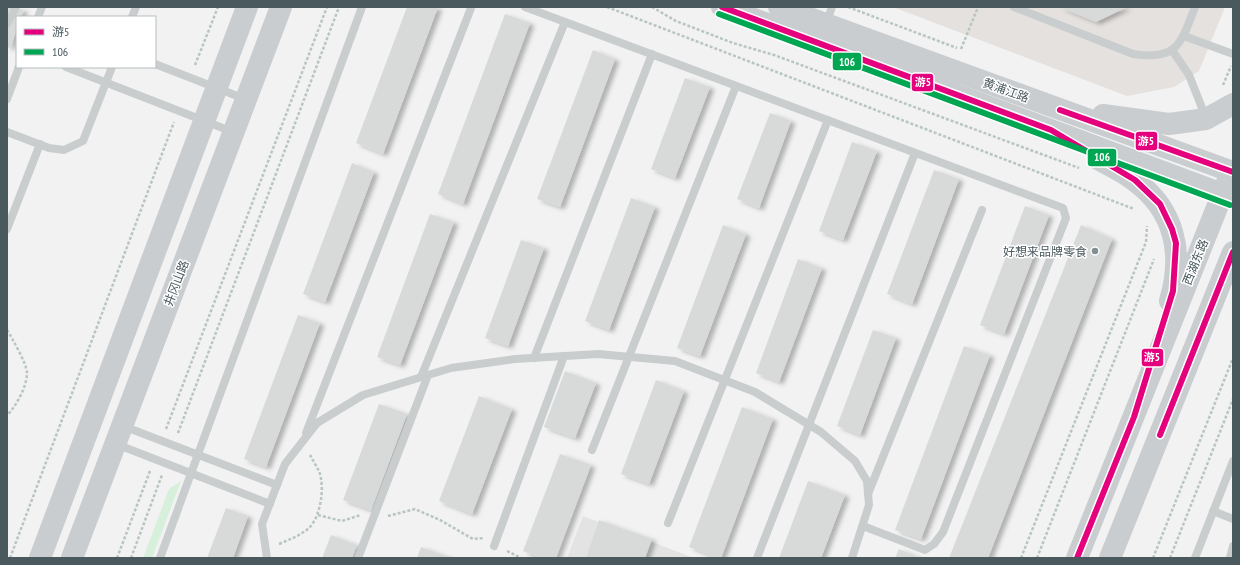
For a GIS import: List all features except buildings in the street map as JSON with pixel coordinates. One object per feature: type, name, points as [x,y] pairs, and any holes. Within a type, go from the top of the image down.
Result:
[{"type":"street","points":[[40,558],[247,7]]},
{"type":"street","name":"井冈山路","points":[[72,558],[281,7]]},
{"type":"street","name":"黄浦江路","points":[[722,7],[818,28],[1060,109],[1232,170]]},
{"type":"street","name":"黄浦江路","points":[[779,7],[818,28],[1051,130],[1228,196]]},
{"type":"street","points":[[1060,109],[1169,124],[1206,119],[1227,96]]},
{"type":"street","points":[[1051,130],[1135,180],[1160,204],[1172,230],[1176,243],[1173,291],[1134,417]]},
{"type":"street","name":"西湖东路","points":[[1077,558],[1134,417],[1228,196],[1232,170]]},
{"type":"street","points":[[1110,558],[1233,252]]},
{"type":"street","points":[[1162,428],[1233,290]]},
{"type":"lane","points":[[7,24],[16,7]]},
{"type":"lane","points":[[160,558],[362,7]]},
{"type":"lane","points":[[525,7],[1063,208],[1066,218],[943,532],[934,544],[925,550],[863,526]]},
{"type":"lane","points":[[1014,7],[1133,54],[1144,56],[1161,55],[1178,46],[1184,36],[1195,7]]},
{"type":"lane","points":[[303,441],[471,8]]},
{"type":"lane","points":[[358,558],[424,376],[565,22]]},
{"type":"lane","points":[[1184,36],[1233,54]]},
{"type":"lane","points":[[1172,50],[1189,75],[1206,119]]},
{"type":"lane","points":[[534,358],[652,54]]},
{"type":"lane","points":[[156,64],[246,99]]},
{"type":"lane","points":[[7,99],[19,68]]},
{"type":"lane","points":[[68,68],[234,132]]},
{"type":"lane","points":[[7,132],[49,148],[64,150],[83,141],[112,68]]},
{"type":"lane","points":[[7,77],[11,88]]},
{"type":"lane","points":[[592,450],[736,86]]},
{"type":"lane","points":[[668,523],[828,120]]},
{"type":"lane","points":[[7,228],[40,144]]},
{"type":"lane","points":[[756,558],[915,152]]},
{"type":"lane","points":[[868,494],[982,210]]},
{"type":"lane","points":[[266,558],[262,524],[285,464],[317,423],[363,395],[451,368],[534,358],[598,354],[675,361],[754,392],[821,432],[855,461],[867,481],[869,505],[852,558]]},
{"type":"lane","points":[[494,546],[564,356]]},
{"type":"lane","points":[[119,435],[161,440],[277,485]]},
{"type":"lane","points":[[119,435],[154,459],[270,504]]},
{"type":"lane","points":[[1195,558],[1233,461]]},
{"type":"lane","points":[[1214,511],[1233,519]]},
{"type":"lane","points":[[1230,558],[1233,546]]},
{"type":"path","points":[[191,78],[218,7]]},
{"type":"path","points":[[161,440],[327,7]]},
{"type":"path","points":[[174,445],[339,7]]},
{"type":"path","points":[[607,7],[1126,204],[1139,212]]},
{"type":"path","points":[[652,7],[676,21],[726,40],[774,55],[1080,168]]},
{"type":"path","points":[[961,50],[978,7]]},
{"type":"path","points":[[1227,96],[1233,60]]},
{"type":"path","points":[[10,558],[178,111]]},
{"type":"path","points":[[1021,558],[1146,242],[1147,225]]},
{"type":"path","points":[[1037,558],[1157,252]]},
{"type":"path","points":[[7,330],[15,344],[27,372],[21,395],[13,410],[7,415]]},
{"type":"path","points":[[1154,558],[1233,358]]},
{"type":"path","points":[[1170,558],[1233,399]]},
{"type":"path","points":[[265,549],[297,537],[310,527],[318,516],[321,490],[319,472],[303,441]]},
{"type":"path","points":[[116,558],[154,459]]},
{"type":"path","points":[[131,558],[167,464]]},
{"type":"path","points":[[318,516],[342,521],[362,514],[374,516],[394,515],[414,509],[440,520],[473,540],[483,537],[494,546],[521,558]]},
{"type":"shaded area","points":[[893,7],[1225,7],[1199,71],[1174,87],[1127,96]]},
{"type":"shaded area","points":[[583,516],[694,558],[567,558]]},
{"type":"green space","points":[[181,481],[152,558],[143,558],[169,489]]},
{"type":"transit line","name":"游5","points":[[722,7],[1051,130],[1135,180],[1160,204],[1172,229],[1176,243],[1173,291],[1134,417],[1077,558]]},
{"type":"transit line","name":"106","points":[[719,14],[1230,205]]},
{"type":"transit line","name":"游5","points":[[1060,110],[1233,172]]},
{"type":"transit line","name":"游5","points":[[1160,435],[1233,252]]},
{"type":"place","name":"好想来品牌零食","points":[[1095,251]]}]
